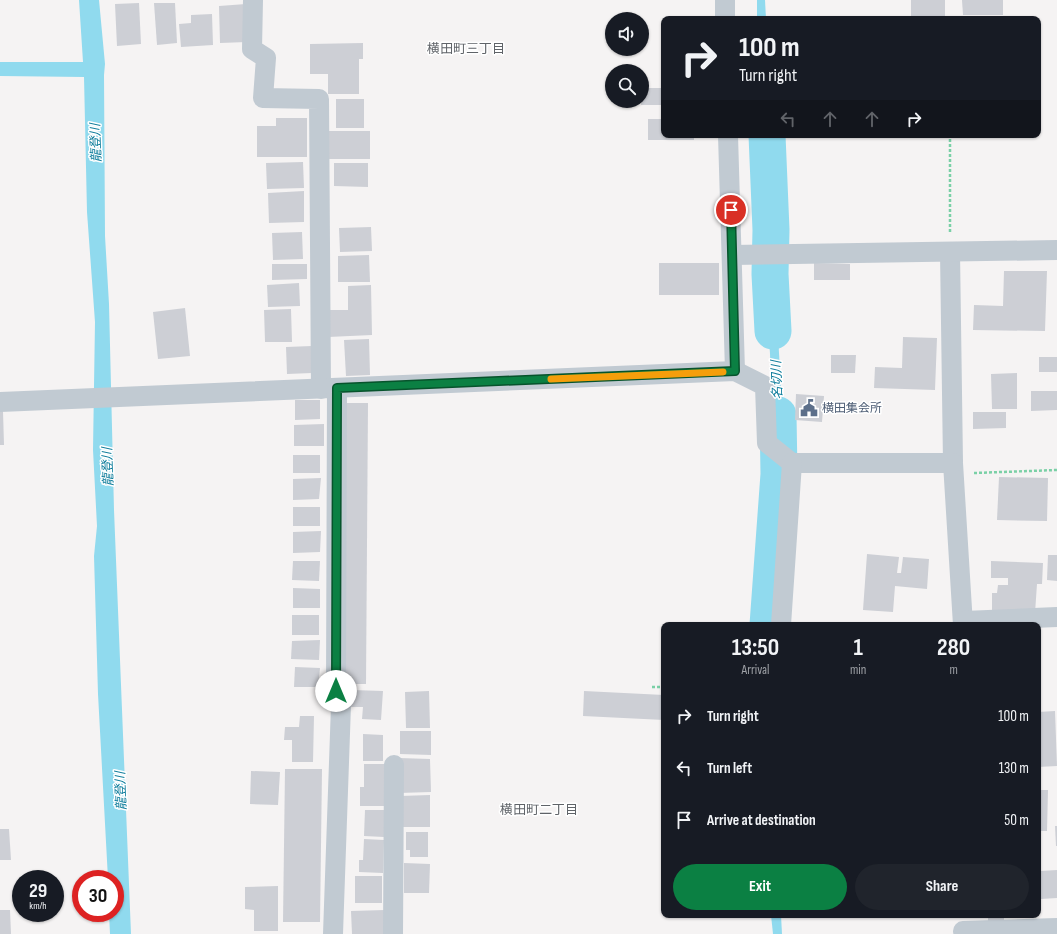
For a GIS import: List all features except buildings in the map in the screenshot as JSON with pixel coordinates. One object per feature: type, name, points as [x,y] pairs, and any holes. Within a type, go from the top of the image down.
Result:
[{"type":"street","points":[[253,0],[252,48],[266,58],[263,98],[319,99],[338,698],[333,934]]},
{"type":"street","points":[[725,0],[725,16]]},
{"type":"street","points":[[728,138],[735,371]]},
{"type":"street","points":[[732,255],[1057,250]]},
{"type":"street","points":[[950,252],[953,468],[963,622]]},
{"type":"street","points":[[0,402],[735,371],[765,386],[767,443],[792,463],[953,468]]},
{"type":"street","points":[[780,622],[792,463]]},
{"type":"street","points":[[982,622],[1057,618]]},
{"type":"street","points":[[393,934],[394,764]]},
{"type":"street","points":[[963,927],[1057,928]]},
{"type":"path","points":[[950,138],[950,252]]},
{"type":"path","points":[[953,468],[1057,470]]},
{"type":"path","points":[[652,687],[661,687]]},
{"type":"water","name":"龍登川","points":[[79,0],[99,0],[105,64],[105,236],[109,304],[114,510],[131,934],[110,934],[109,922],[124,922],[124,870],[108,870],[98,694],[94,556],[97,526],[93,450],[95,322],[87,212],[84,77],[0,76],[0,62],[83,62]]},
{"type":"water","points":[[757,0],[765,0],[766,16],[757,16]]},
{"type":"water","points":[[762,138],[771,138],[777,249],[767,249]]},
{"type":"water","points":[[775,280],[784,444],[775,446],[766,281]]},
{"type":"water","points":[[773,480],[783,481],[774,622],[764,622]]},
{"type":"water","points":[[771,918],[781,918],[782,934],[773,934]]},
{"type":"waterway","name":"名切川","points":[[767,138],[771,230],[770,274],[773,331]]},
{"type":"waterway","name":"名切川","points":[[768,622],[779,474],[778,415]]},
{"type":"slow traffic","points":[[551,379],[723,372]]},
{"type":"place","name":"横田集会所","points":[[809,408]]},
{"type":"district","name":"横田町三丁目","points":[[466,48]]},
{"type":"district","name":"横田町二丁目","points":[[539,809]]},
{"type":"route","points":[[336,691],[337,388],[735,371],[731,210]]}]
